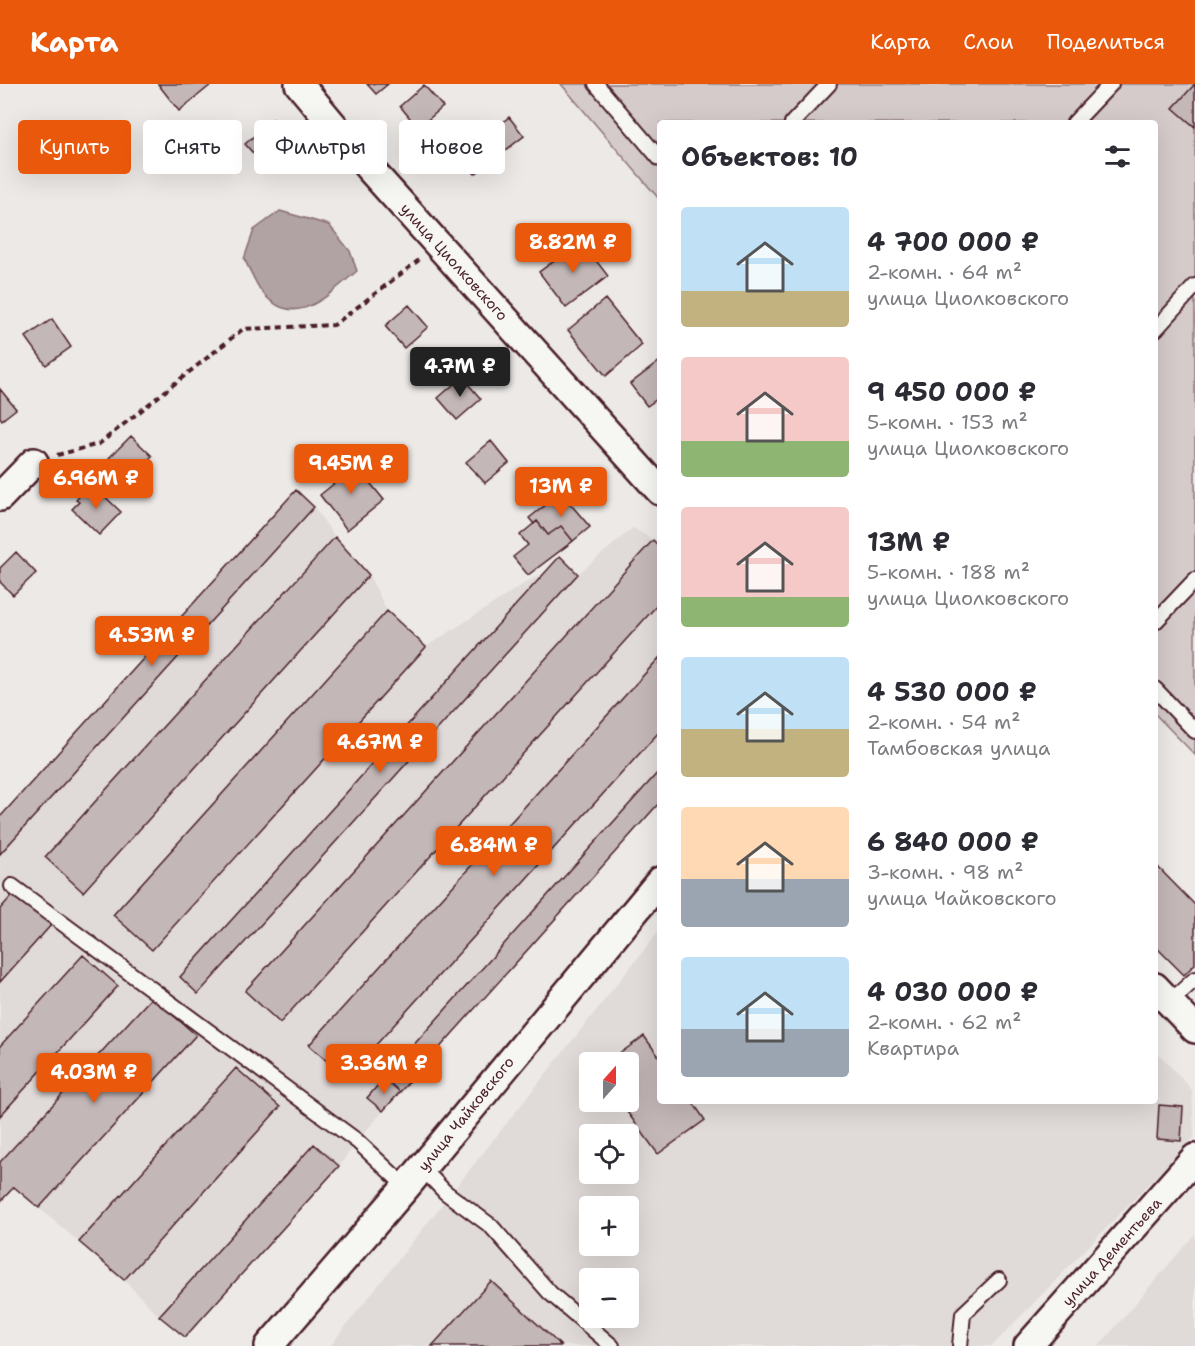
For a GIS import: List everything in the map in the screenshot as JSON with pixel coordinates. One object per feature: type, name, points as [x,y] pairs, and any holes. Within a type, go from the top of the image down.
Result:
[{"type":"street","name":"улица Циолковского","points":[[299,84],[369,168],[657,488]]},
{"type":"street","points":[[0,497],[34,462]]},
{"type":"street","name":"улица Чайковского","points":[[274,1344],[657,885]]},
{"type":"street","points":[[1162,995],[1195,1029]]},
{"type":"street","name":"улица Дементьева","points":[[1028,1346],[1195,1158]]},
{"type":"lane","points":[[596,84],[657,155]]},
{"type":"lane","points":[[795,120],[829,84]]},
{"type":"lane","points":[[1077,120],[1111,84]]},
{"type":"lane","points":[[1158,327],[1195,286]]},
{"type":"lane","points":[[1158,619],[1195,580]]},
{"type":"lane","points":[[1158,692],[1195,730]]},
{"type":"lane","points":[[12,886],[357,1141],[414,1177],[445,1192],[491,1226],[550,1293],[612,1346]]},
{"type":"lane","points":[[1162,995],[1195,980]]},
{"type":"lane","points":[[960,1346],[963,1314],[999,1280]]},
{"type":"path","points":[[34,462],[99,444],[243,329],[334,324],[439,245]]},
{"type":"shaded area","points":[[561,84],[1195,84],[1195,755],[1158,717],[1158,120],[657,120],[657,196]]},
{"type":"shaded area","points":[[280,211],[329,225],[350,251],[357,271],[311,306],[287,309],[274,304],[259,288],[244,259],[254,230]]},
{"type":"shaded area","points":[[296,491],[314,507],[335,537],[369,575],[387,611],[426,647],[530,580],[561,566],[560,556],[578,574],[633,528],[657,544],[657,805],[383,1111],[339,1166],[185,1337],[159,1316],[124,1280],[14,1187],[0,1202],[0,817]]},
{"type":"shaded area","points":[[657,934],[657,1104],[1158,1104],[1158,1053],[1192,1090],[1194,1137],[992,1346],[330,1346]]},
{"type":"shaded area","points":[[1195,1234],[1195,1346],[1099,1346]]},
{"type":"building","points":[[158,84],[212,84],[179,111]]},
{"type":"building","points":[[367,84],[388,84],[376,94]]},
{"type":"building","points":[[1195,84],[1195,127],[1173,108]]},
{"type":"building","points":[[424,85],[443,107],[428,120],[411,120],[400,106]]},
{"type":"building","points":[[509,117],[524,136],[505,151],[505,120]]},
{"type":"building","points":[[254,136],[254,154],[245,144]]},
{"type":"building","points":[[581,241],[608,276],[566,308],[539,272]]},
{"type":"building","points":[[605,299],[642,345],[606,376],[568,330]]},
{"type":"building","points":[[409,305],[428,327],[404,348],[385,326]]},
{"type":"building","points":[[52,319],[71,347],[46,365],[26,337]]},
{"type":"building","points":[[657,363],[657,399],[647,406],[630,384]]},
{"type":"building","points":[[462,377],[481,399],[457,420],[438,398]]},
{"type":"building","points":[[0,389],[16,409],[2,420],[0,417]]},
{"type":"building","points":[[131,436],[152,456],[129,479],[109,458]]},
{"type":"building","points":[[491,441],[509,463],[485,483],[466,462]]},
{"type":"building","points":[[349,457],[384,500],[347,530],[320,495],[341,478],[334,469]]},
{"type":"building","points":[[94,486],[121,512],[99,535],[72,509],[79,502],[76,500],[85,490],[88,493]]},
{"type":"building","points":[[296,490],[314,507],[0,854],[0,817]]},
{"type":"building","points":[[561,493],[590,527],[573,541],[561,526],[548,535],[537,521],[534,524],[529,518]]},
{"type":"building","points":[[537,521],[548,535],[561,526],[573,541],[528,575],[513,557],[528,545],[520,535]]},
{"type":"building","points":[[335,537],[369,575],[83,892],[45,857]]},
{"type":"building","points":[[653,540],[657,544],[657,605],[280,1023],[245,991]]},
{"type":"building","points":[[16,552],[36,573],[13,595],[0,582],[0,568]]},
{"type":"building","points":[[560,556],[578,574],[198,994],[180,977]]},
{"type":"building","points":[[387,611],[426,647],[152,950],[113,915]]},
{"type":"building","points":[[657,660],[657,734],[346,1078],[309,1045]]},
{"type":"building","points":[[657,773],[657,805],[400,1092],[384,1078]]},
{"type":"building","points":[[1158,867],[1195,905],[1195,964],[1184,975],[1158,949]]},
{"type":"building","points":[[16,891],[52,924],[0,982],[0,909]]},
{"type":"building","points":[[83,955],[118,986],[0,1116],[0,1046]]},
{"type":"building","points":[[152,997],[196,1035],[39,1208],[14,1187],[0,1202],[0,1162]]},
{"type":"building","points":[[644,1036],[657,1054],[657,1104],[694,1104],[705,1120],[658,1154],[639,1128],[639,1124],[636,1124],[627,1112],[639,1112],[639,1052],[622,1052]]},
{"type":"building","points":[[236,1068],[280,1107],[124,1280],[79,1242]]},
{"type":"building","points":[[384,1078],[400,1092],[383,1111],[367,1098]]},
{"type":"building","points":[[1159,1105],[1183,1107],[1181,1141],[1157,1139]]},
{"type":"building","points":[[314,1144],[339,1166],[185,1337],[159,1316]]},
{"type":"building","points":[[491,1281],[561,1346],[432,1346]]}]
